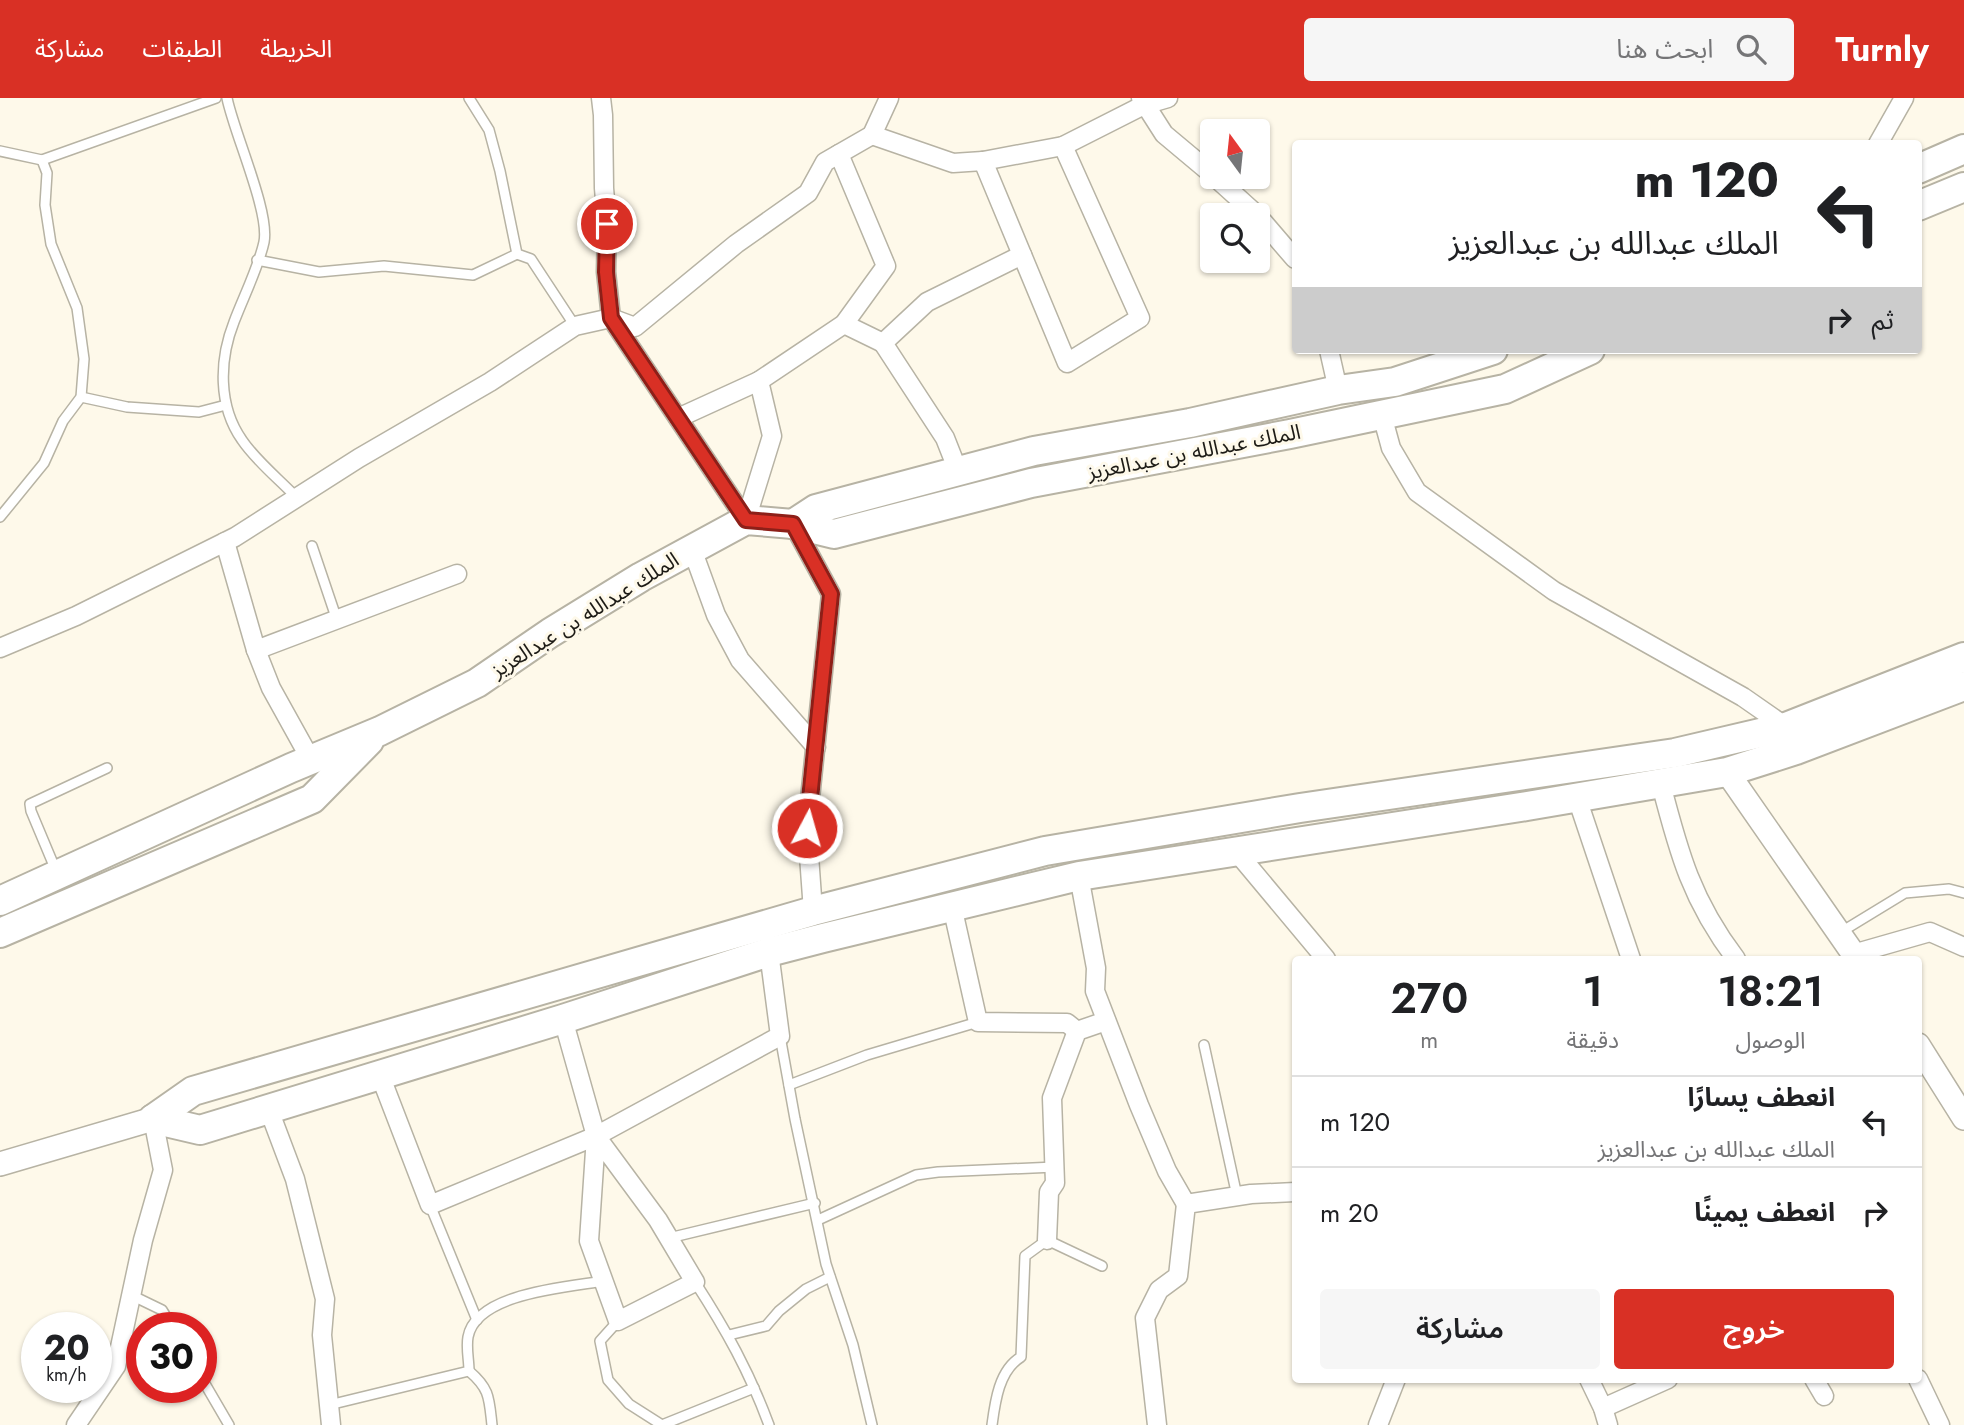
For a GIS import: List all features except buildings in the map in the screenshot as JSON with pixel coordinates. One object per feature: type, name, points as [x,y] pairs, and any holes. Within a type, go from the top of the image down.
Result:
[{"type":"main road","points":[[1922,167],[1964,149]]},
{"type":"main road","points":[[1922,204],[1964,187]]},
{"type":"main road","name":"الملك عبدالله بن عبدالعزيز","points":[[793,524],[816,509],[1034,451],[1190,423],[1338,390],[1395,382],[1481,354]]},
{"type":"main road","name":"الملك عبدالله بن عبدالعزيز","points":[[0,901],[380,731],[477,683],[550,633],[642,576],[746,520],[793,524],[834,534],[1031,483],[1505,389],[1581,354]]},
{"type":"main road","points":[[153,1119],[200,1130],[563,1019],[769,952],[1079,876],[1727,772],[1791,738],[1964,657]]},
{"type":"main road","points":[[153,1119],[192,1091],[813,911],[1045,851],[1300,808],[1791,738],[1960,692]]},
{"type":"main road","name":"الملك عبدالله بن عبدالعزيز","points":[[0,933],[312,799],[380,731]]},
{"type":"main road","points":[[813,911],[823,938]]},
{"type":"street","points":[[601,98],[607,224],[606,272],[611,318],[746,520]]},
{"type":"street","points":[[1,647],[76,615],[225,542],[359,458],[490,382],[575,326],[611,318],[635,327],[736,244],[808,193],[825,162],[872,135],[889,98]]},
{"type":"street","points":[[872,135],[953,163],[982,162],[1063,146],[1143,102],[1168,98]]},
{"type":"street","points":[[1880,140],[1904,98]]},
{"type":"street","points":[[1143,102],[1164,134],[1200,164]]},
{"type":"street","points":[[982,162],[1067,363],[1140,318],[1063,146]]},
{"type":"street","points":[[678,418],[759,381],[844,324],[886,266],[839,154]]},
{"type":"street","points":[[1228,189],[1244,203]]},
{"type":"street","points":[[1270,230],[1292,256]]},
{"type":"street","points":[[883,342],[928,302],[1022,255]]},
{"type":"street","points":[[844,324],[883,342],[945,438],[958,471]]},
{"type":"street","points":[[1330,354],[1338,390]]},
{"type":"street","points":[[746,520],[772,436],[759,381]]},
{"type":"street","points":[[1382,415],[1391,448],[1417,492],[1554,591],[1743,697],[1791,738]]},
{"type":"street","points":[[793,524],[831,594],[807,828],[813,911]]},
{"type":"street","points":[[225,542],[256,650],[271,688],[311,760]]},
{"type":"street","points":[[692,549],[716,615],[740,660],[816,747]]},
{"type":"street","points":[[256,650],[457,574]]},
{"type":"street","points":[[1727,772],[1855,956],[1930,932],[1964,947]]},
{"type":"street","points":[[1661,784],[1678,852],[1695,894],[1734,956]]},
{"type":"street","points":[[1577,798],[1630,956]]},
{"type":"street","points":[[1235,850],[1323,956]]},
{"type":"street","points":[[1079,876],[1096,968],[1095,991],[1162,1160],[1186,1203],[1178,1276],[1159,1290],[1145,1318],[1157,1425]]},
{"type":"street","points":[[952,906],[978,1022],[1067,1023],[1077,1031]]},
{"type":"street","points":[[380,1075],[430,1205],[596,1136],[780,1036],[769,952]]},
{"type":"street","points":[[563,1019],[596,1136],[589,1241],[618,1321],[695,1282],[669,1238],[596,1136]]},
{"type":"street","points":[[1047,1240],[1049,1192],[1055,1183],[1052,1098],[1077,1031],[1105,1021]]},
{"type":"street","points":[[1922,1051],[1964,1118]]},
{"type":"street","points":[[269,1110],[295,1179],[325,1299],[323,1335],[331,1425]]},
{"type":"street","points":[[0,1164],[153,1119],[163,1170],[143,1240],[116,1366],[76,1425]]},
{"type":"street","points":[[1186,1203],[1292,1192]]},
{"type":"street","points":[[1378,1425],[1394,1383]]},
{"type":"street","points":[[1591,1383],[1605,1416],[1661,1383]]},
{"type":"street","points":[[1816,1383],[1824,1396]]},
{"type":"street","points":[[1920,1383],[1940,1425]]},
{"type":"lane","points":[[0,151],[42,160],[216,98]]},
{"type":"lane","points":[[227,98],[263,216],[265,241],[231,328],[223,390],[226,405],[242,440],[296,498]]},
{"type":"lane","points":[[469,98],[489,130],[517,254]]},
{"type":"lane","points":[[0,517],[44,463],[63,421],[81,397],[84,359],[78,308],[51,244],[45,205],[47,173],[42,160]]},
{"type":"lane","points":[[257,260],[319,272],[384,266],[473,275],[517,254],[531,260],[575,326]]},
{"type":"lane","points":[[81,397],[127,407],[199,412],[226,405]]},
{"type":"lane","points":[[312,547],[337,620]]},
{"type":"lane","points":[[58,874],[30,804],[107,768]]},
{"type":"lane","points":[[1839,933],[1905,893],[1949,889],[1964,892]]},
{"type":"lane","points":[[789,1085],[867,1055],[978,1022]]},
{"type":"lane","points":[[780,1036],[830,1277],[853,1345],[872,1425]]},
{"type":"lane","points":[[1204,1045],[1237,1196]]},
{"type":"lane","points":[[818,1220],[916,1175],[1055,1167]]},
{"type":"lane","points":[[669,1238],[815,1203]]},
{"type":"lane","points":[[430,1205],[477,1320]]},
{"type":"lane","points":[[992,1425],[995,1398],[1012,1363],[1021,1357],[1025,1256],[1047,1240],[1102,1266]]},
{"type":"lane","points":[[729,1335],[766,1326],[779,1311],[806,1289],[830,1277]]},
{"type":"lane","points":[[492,1425],[489,1395],[483,1383],[469,1371],[468,1336],[477,1320],[497,1305],[526,1294],[604,1281]]},
{"type":"lane","points":[[695,1282],[729,1335],[769,1425]]},
{"type":"lane","points":[[131,1295],[163,1312]]},
{"type":"lane","points":[[618,1321],[600,1341],[608,1380],[628,1404],[662,1425],[754,1388]]},
{"type":"lane","points":[[329,1405],[469,1371]]},
{"type":"lane","points":[[216,1403],[229,1425]]},
{"type":"route","points":[[607,224],[606,272],[611,318],[746,520],[793,524],[831,594],[807,828]]}]
